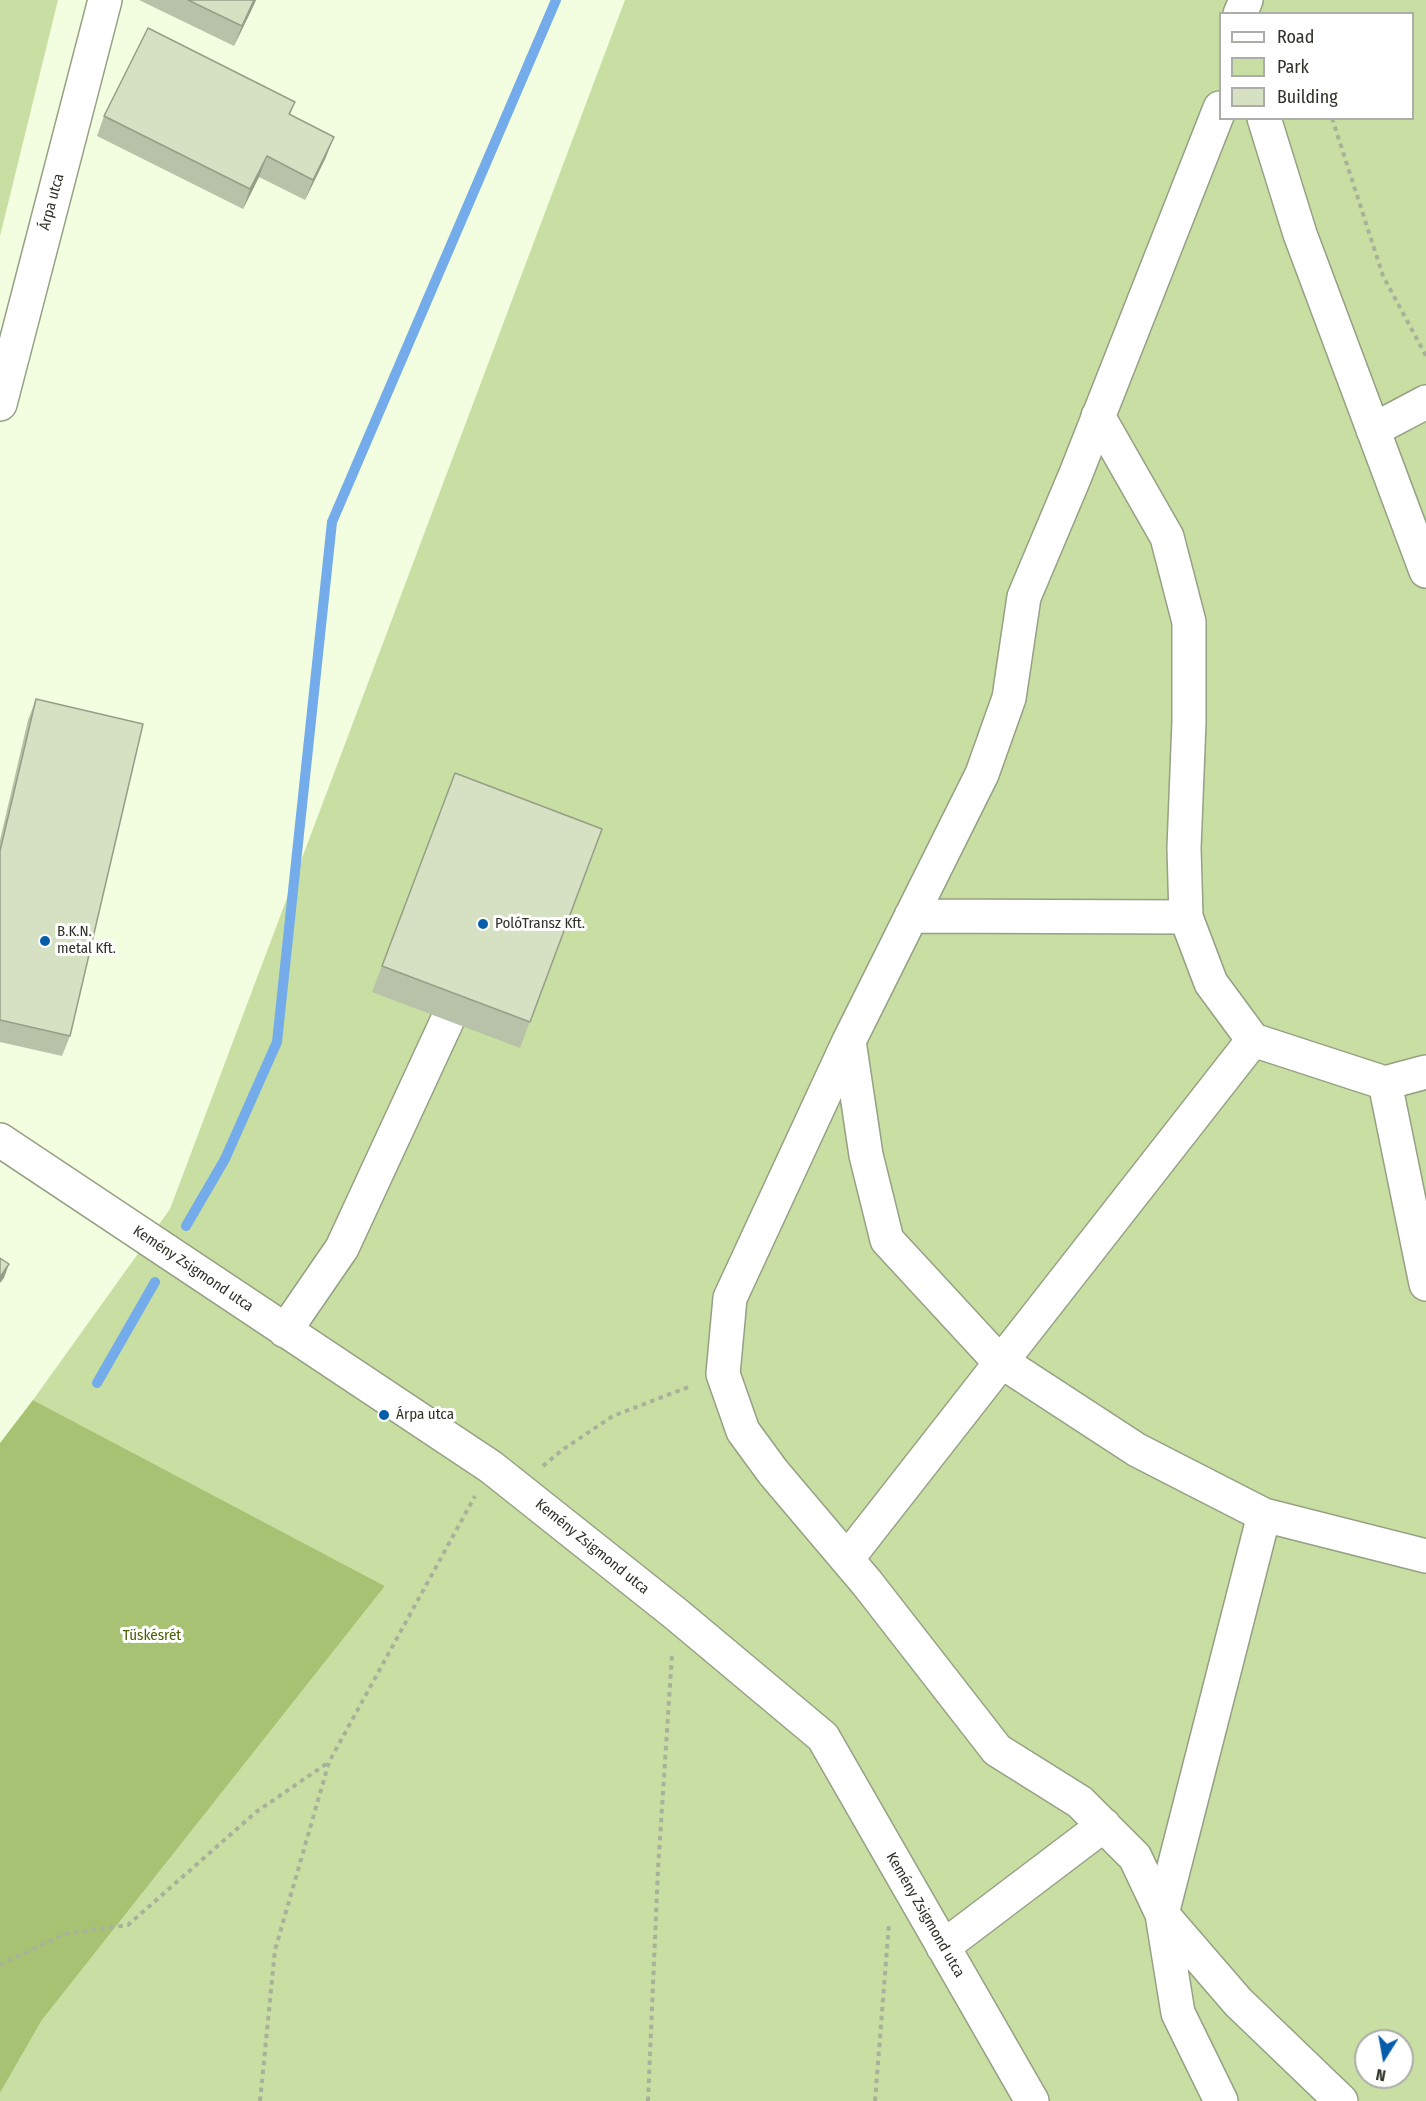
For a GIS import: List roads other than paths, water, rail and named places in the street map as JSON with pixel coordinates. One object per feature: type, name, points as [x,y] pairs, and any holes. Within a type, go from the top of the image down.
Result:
[{"type":"street","name":"Árpa utca","points":[[0,404],[105,0]]},
{"type":"street","points":[[1219,113],[1024,597],[1009,698],[982,774],[849,1041],[730,1298],[723,1374],[743,1431],[773,1472],[847,1558],[997,1750],[1080,1802],[1104,1825],[1135,1857],[1162,1914],[1238,2001],[1341,2101]]},
{"type":"street","points":[[1265,120],[1300,234],[1426,571]]},
{"type":"street","points":[[1373,430],[1426,402]]},
{"type":"street","points":[[1098,416],[1167,537],[1189,622],[1189,722],[1184,848],[1186,917],[1211,983],[1253,1040],[1385,1083],[1426,1072]]},
{"type":"street","points":[[912,916],[1186,917]]},
{"type":"street","points":[[285,1330],[342,1248],[447,1021]]},
{"type":"street","points":[[847,1558],[1253,1040]]},
{"type":"street","points":[[849,1041],[866,1155],[886,1240],[1001,1361],[1137,1450],[1264,1515],[1426,1556]]},
{"type":"street","points":[[1385,1083],[1426,1284]]},
{"type":"street","name":"Kemény Zsigmond utca","points":[[0,1140],[491,1467],[676,1614],[823,1737],[1032,2101]]},
{"type":"street","points":[[1221,2101],[1178,2013],[1162,1914],[1264,1515]]},
{"type":"street","points":[[943,1947],[1104,1825]]},
{"type":"waterway","points":[[186,1226],[225,1159],[277,1042],[332,522],[556,0]]},
{"type":"waterway","points":[[97,1383],[155,1282]]},
{"type":"place","name":"PolóTransz Kft.","points":[[483,924]]},
{"type":"place","name":"B.K.N. metal Kft.","points":[[45,941]]},
{"type":"place","name":"Árpa utca","points":[[384,1415]]},
{"type":"park label","name":"Tüskésrét","points":[[152,1636]]}]
